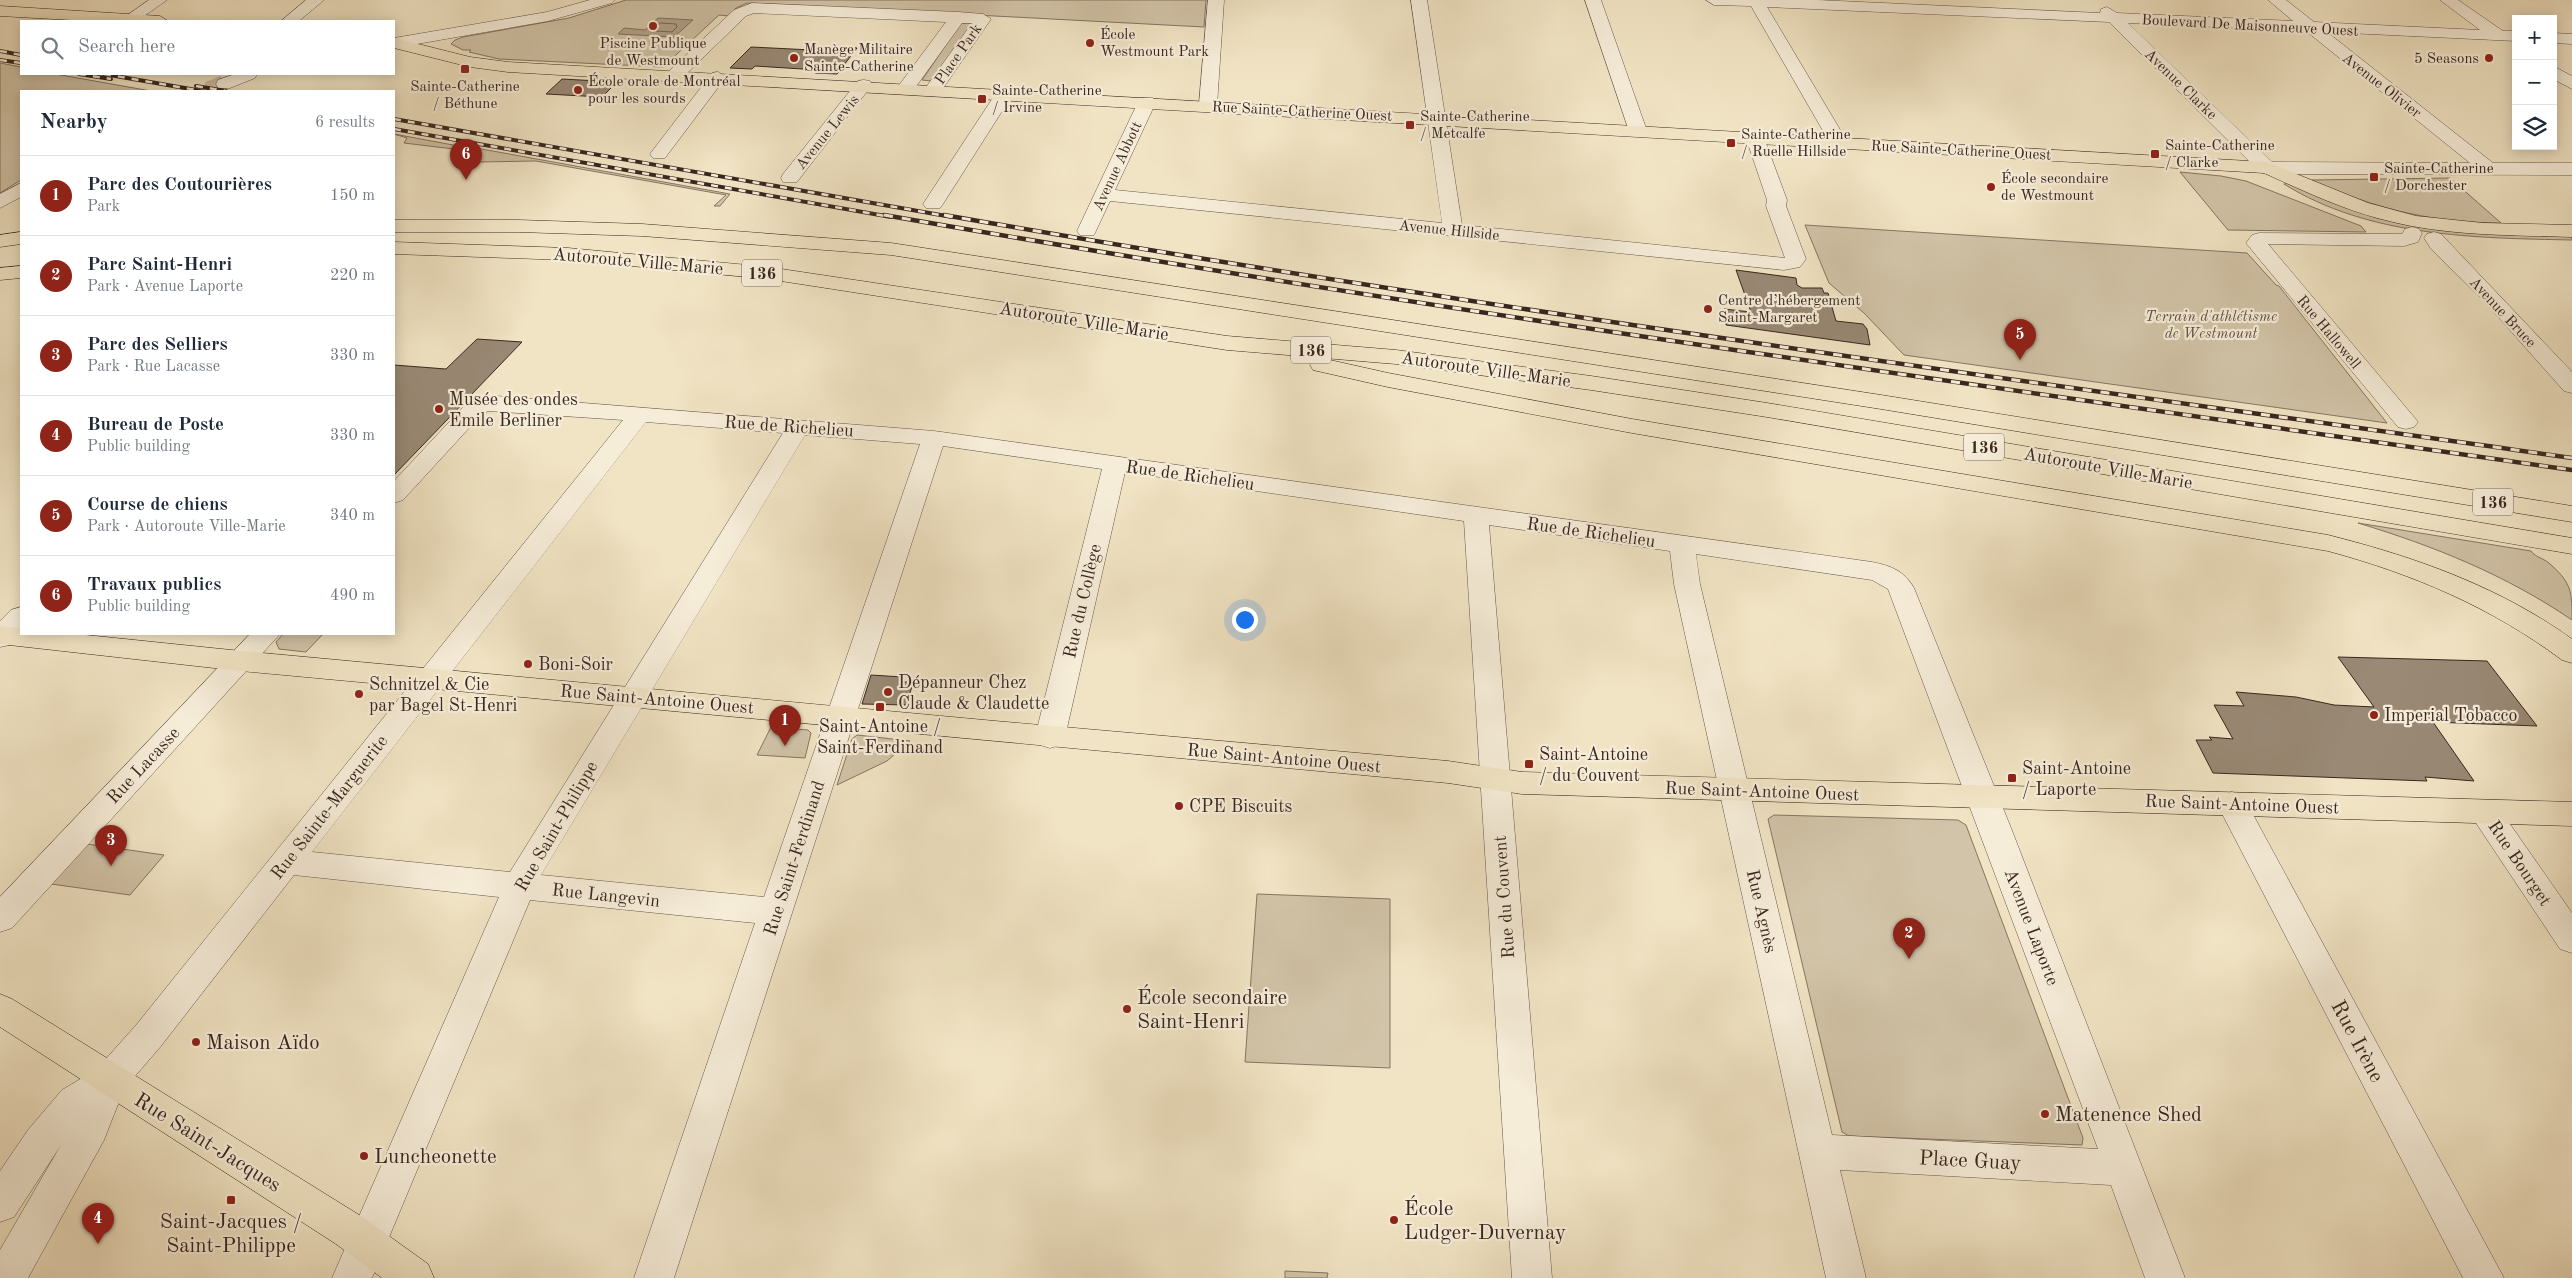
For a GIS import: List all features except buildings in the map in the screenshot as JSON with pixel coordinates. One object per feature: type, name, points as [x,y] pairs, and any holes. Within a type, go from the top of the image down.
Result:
[{"type":"main road","points":[[0,11],[129,20]]},
{"type":"main road","points":[[0,16],[61,20]]},
{"type":"main road","name":"Rue Sainte-Catherine Ouest","points":[[395,43],[492,65],[1208,105],[2267,168]]},
{"type":"main road","points":[[2572,230],[2459,227],[2407,219],[2351,203],[2267,168],[2268,179],[2284,190],[2356,218],[2412,233],[2434,238],[2474,242],[2572,245]]},
{"type":"main road","points":[[395,212],[535,211],[678,217],[745,224],[891,249]]},
{"type":"main road","name":"Autoroute Ville-Marie","points":[[395,226],[606,228],[732,234],[891,249],[1862,399],[2572,514]]},
{"type":"main road","points":[[0,240],[20,238]]},
{"type":"main road","name":"Autoroute Ville-Marie","points":[[395,248],[577,254],[759,272],[850,284],[1227,343],[1396,357],[1642,390],[2572,546]]},
{"type":"main road","points":[[0,252],[20,250]]},
{"type":"main road","points":[[0,274],[20,272]]},
{"type":"main road","points":[[1227,343],[1388,380],[1632,426],[2328,543],[2396,562],[2458,587],[2521,620],[2572,653]]},
{"type":"main road","name":"Rue Saint-Antoine Ouest","points":[[1,636],[241,661],[1050,737],[1448,772],[1522,783],[2572,814]]},
{"type":"main road","name":"Rue Saint-Jacques","points":[[0,1009],[368,1243],[414,1278]]},
{"type":"street","points":[[129,20],[159,0]]},
{"type":"street","points":[[290,20],[316,0]]},
{"type":"street","points":[[395,43],[548,16],[607,0]]},
{"type":"street","points":[[1208,105],[1216,0]]},
{"type":"street","points":[[1419,0],[1453,230]]},
{"type":"street","points":[[1593,0],[1638,130]]},
{"type":"street","name":"Boulevard De Maisonneuve Ouest","points":[[1714,0],[1936,5],[2113,18],[2508,36]]},
{"type":"street","name":"Avenue Clarke","points":[[2094,0],[2267,168]]},
{"type":"street","name":"Avenue Olivier","points":[[2276,0],[2489,169]]},
{"type":"street","points":[[2448,0],[2508,36]]},
{"type":"street","points":[[1756,1],[1840,143]]},
{"type":"street","points":[[675,75],[740,12],[752,8],[958,17]]},
{"type":"street","name":"Place Park","points":[[906,88],[958,17],[983,19],[933,90]]},
{"type":"street","points":[[2557,38],[2572,39]]},
{"type":"street","points":[[2557,74],[2572,84]]},
{"type":"street","points":[[224,84],[246,75]]},
{"type":"street","points":[[659,154],[718,77]]},
{"type":"street","name":"Avenue Lewis","points":[[790,178],[864,86]]},
{"type":"street","points":[[933,204],[1004,94]]},
{"type":"street","name":"Avenue Abbott","points":[[1087,231],[1148,102]]},
{"type":"street","name":"Avenue Hillside","points":[[1104,195],[1793,264],[1796,259],[1776,206],[1777,200],[1755,138]]},
{"type":"street","name":"Rue Sainte-Catherine Ouest","points":[[2267,168],[2572,168]]},
{"type":"street","points":[[0,202],[20,190]]},
{"type":"street","name":"Rue Hallowell","points":[[2406,422],[2257,246],[2257,240],[2271,238],[2404,240],[2411,238],[2412,233]]},
{"type":"street","name":"Avenue Bruce","points":[[2434,238],[2438,245],[2498,304],[2572,386]]},
{"type":"street","name":"Rue de Richelieu","points":[[395,494],[473,410],[482,405],[496,403],[934,438],[1872,571],[1894,579]]},
{"type":"street","name":"Rue Sainte-Marguerite","points":[[0,1204],[41,1142],[66,1111],[75,1102],[110,1080],[149,1035],[639,415]]},
{"type":"street","name":"Rue Saint-Philippe","points":[[352,1278],[529,866],[798,427]]},
{"type":"street","name":"Rue Saint-Ferdinand","points":[[654,1278],[934,438]]},
{"type":"street","name":"Rue du Collège","points":[[1050,737],[1110,480],[1116,464]]},
{"type":"street","name":"Rue du Couvent","points":[[1476,516],[1532,1278]]},
{"type":"street","name":"Rue Agnès","points":[[1682,544],[1688,584],[1846,1278]]},
{"type":"street","name":"Avenue Laporte","points":[[1894,579],[1900,585],[2165,1278]]},
{"type":"street","points":[[1,636],[20,617]]},
{"type":"street","name":"Rue Lacasse","points":[[0,919],[265,635]]},
{"type":"street","name":"Rue Irène","points":[[2232,804],[2484,1278]]},
{"type":"street","name":"Rue Bourget","points":[[2484,812],[2572,939]]},
{"type":"street","name":"Rue Langevin","points":[[287,862],[776,912]]},
{"type":"street","name":"Rue Sainte-Marguerite","points":[[6,1278],[90,1128],[110,1080]]},
{"type":"street","name":"Place Guay","points":[[1818,1152],[2122,1168]]},
{"type":"green space","points":[[626,0],[1206,0],[1204,27],[747,3],[736,8],[729,16],[719,15],[663,67],[499,59],[469,52],[471,50],[463,50],[451,44],[463,37],[569,18]]},
{"type":"green space","points":[[961,23],[973,23],[931,81],[922,80]]},
{"type":"green space","points":[[0,63],[20,67],[20,75],[61,75],[145,90],[20,90],[20,181],[0,193]]},
{"type":"green space","points":[[395,134],[464,147],[462,150],[404,143],[407,138]]},
{"type":"green space","points":[[476,148],[730,194],[720,206],[714,206],[726,195],[536,161],[481,162],[467,157]]},
{"type":"green space","points":[[2180,172],[2221,176],[2246,181],[2361,226],[2366,232],[2228,230]]},
{"type":"green space","points":[[2450,178],[2501,223],[2439,219],[2399,211],[2379,206],[2312,180]]},
{"type":"green space","points":[[2290,183],[2356,210],[2572,234],[2572,240],[2461,235],[2387,224],[2351,215],[2317,202],[2284,184]]},
{"type":"green space","name":"Terrain d'athlétisme de Westmount","points":[[1805,225],[2247,253],[2279,286],[2387,423],[1904,355],[1864,313],[1829,283]]},
{"type":"green space","points":[[2358,523],[2531,551],[2550,564],[2567,583],[2571,595],[2572,620],[2521,589],[2469,563]]},
{"type":"green space","points":[[282,635],[322,635],[306,652],[279,649],[276,642]]},
{"type":"green space","points":[[771,727],[808,730],[811,733],[805,758],[757,755]]},
{"type":"green space","points":[[857,735],[910,741],[887,761],[837,785],[852,739]]},
{"type":"green space","points":[[1774,815],[1958,820],[1966,825],[2083,1138],[2082,1145],[1849,1136],[1842,1132],[1768,819]]},
{"type":"green space","points":[[87,844],[164,855],[130,895],[51,884]]},
{"type":"green space","points":[[1257,894],[1390,899],[1390,1068],[1245,1062]]},
{"type":"green space","points":[[1285,1271],[1328,1273],[1327,1278],[1285,1278]]},
{"type":"water","points":[[658,18],[693,20],[674,37],[618,34],[624,28],[645,30]]},
{"type":"tunnel","points":[[210,90],[224,84]]},
{"type":"railway","points":[[0,51],[20,55]]},
{"type":"railway","points":[[0,60],[20,63]]},
{"type":"railway","points":[[85,75],[111,79]]},
{"type":"railway","points":[[110,75],[196,90]]},
{"type":"railway","points":[[196,86],[220,90]]},
{"type":"railway","points":[[395,119],[952,217]]},
{"type":"railway","points":[[395,129],[891,217]]},
{"type":"railway","points":[[884,215],[1305,285],[1727,349],[2572,470]]},
{"type":"railway","points":[[944,215],[1147,250],[1554,313],[2572,458]]},
{"type":"place","name":"Piscine Publique de Westmount","points":[[653,26]]},
{"type":"place","name":"École Westmount Park","points":[[1090,43]]},
{"type":"place","name":"Manège Militaire Sainte-Catherine","points":[[794,58]]},
{"type":"place","name":"5 Seasons","points":[[2489,58]]},
{"type":"place","name":"Sainte-Catherine / Béthune","points":[[465,69]]},
{"type":"place","name":"École orale de Montréal pour les sourds","points":[[578,90]]},
{"type":"place","name":"Sainte-Catherine / Irvine","points":[[982,99]]},
{"type":"place","name":"Sainte-Catherine / Metcalfe","points":[[1410,125]]},
{"type":"place","name":"Sainte-Catherine / Ruelle Hillside","points":[[1731,143]]},
{"type":"place","name":"Sainte-Catherine / Clarke","points":[[2155,154]]},
{"type":"place","name":"Sainte-Catherine / Dorchester","points":[[2374,177]]},
{"type":"place","name":"Travaux publics","points":[[466,180]]},
{"type":"place","name":"École secondaire de Westmount","points":[[1991,187]]},
{"type":"place","name":"Centre d’hébergement Saint-Margaret","points":[[1708,309]]},
{"type":"place","name":"Course de chiens","points":[[2020,360]]},
{"type":"place","name":"Musée des ondes Emile Berliner","points":[[439,409]]},
{"type":"place","name":"Boni-Soir","points":[[528,664]]},
{"type":"place","name":"Dépanneur Chez Claude & Claudette","points":[[888,692]]},
{"type":"place","name":"Schnitzel & Cie par Bagel St-Henri","points":[[359,694]]},
{"type":"place","name":"Saint-Antoine / Saint-Ferdinand","points":[[880,707]]},
{"type":"place","name":"Imperial Tobacco","points":[[2374,715]]},
{"type":"place","name":"Parc des Coutourières","points":[[785,746]]},
{"type":"place","name":"Saint-Antoine / du Couvent","points":[[1529,764]]},
{"type":"place","name":"Saint-Antoine / Laporte","points":[[2012,778]]},
{"type":"place","name":"CPE Biscuits","points":[[1179,806]]},
{"type":"place","name":"Parc des Selliers","points":[[111,866]]},
{"type":"place","name":"Parc Saint-Henri","points":[[1909,959]]},
{"type":"place","name":"École secondaire Saint-Henri","points":[[1127,1009]]},
{"type":"place","name":"Maison Aïdo","points":[[196,1042]]},
{"type":"place","name":"Matenence Shed","points":[[2045,1114]]},
{"type":"place","name":"Luncheonette","points":[[364,1156]]},
{"type":"place","name":"Saint-Jacques / Saint-Philippe","points":[[231,1200]]},
{"type":"place","name":"École Ludger-Duvernay","points":[[1394,1220]]},
{"type":"place","name":"Bureau de Poste","points":[[98,1244]]}]
